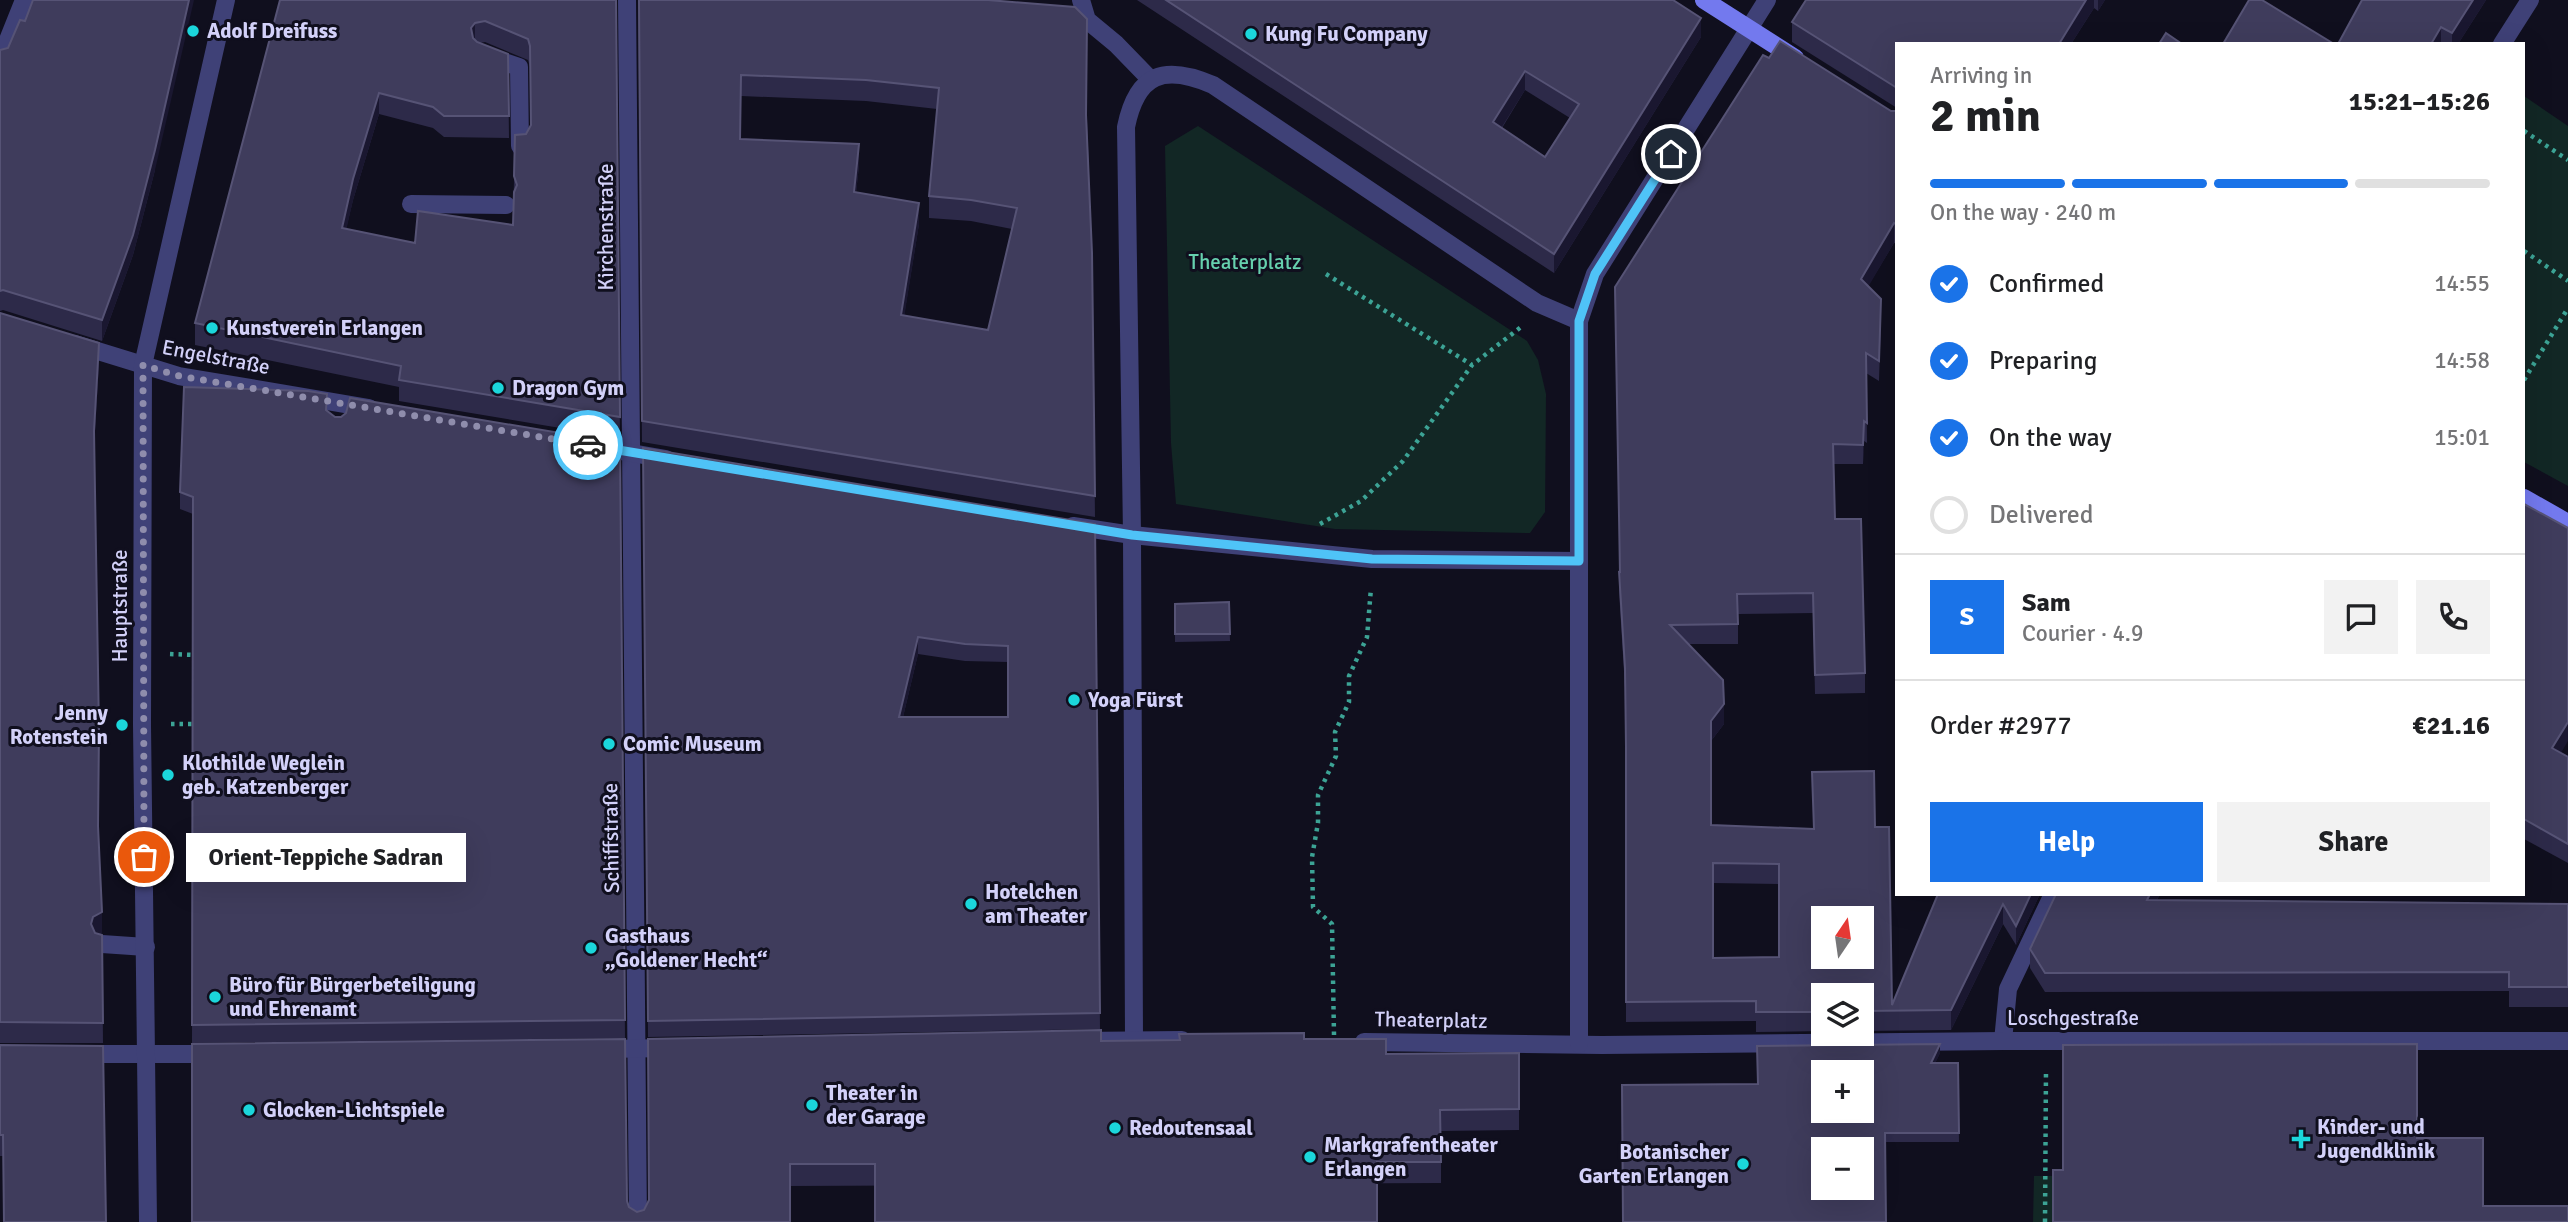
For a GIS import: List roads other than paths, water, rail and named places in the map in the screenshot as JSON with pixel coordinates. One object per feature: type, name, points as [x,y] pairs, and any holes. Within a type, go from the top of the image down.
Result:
[{"type":"street","points":[[0,60],[24,0]]},
{"type":"street","name":"Hauptstraße","points":[[148,1222],[143,365],[226,0]]},
{"type":"street","name":"Kirchenstraße","points":[[627,0],[631,453]]},
{"type":"street","points":[[1081,0],[1087,20],[1116,44],[1150,79]]},
{"type":"street","points":[[1703,0],[1809,66]]},
{"type":"street","points":[[1579,1044],[1579,321],[1595,274],[1767,0]]},
{"type":"street","points":[[2503,42],[2530,0]]},
{"type":"street","points":[[482,54],[519,67],[520,146]]},
{"type":"street","points":[[1134,1040],[1132,535],[1126,127],[1134,99],[1142,86],[1161,75],[1177,74],[1196,77],[1213,85],[1537,303],[1579,321]]},
{"type":"street","points":[[411,204],[506,205]]},
{"type":"street","name":"Engelstraße","points":[[53,337],[179,376],[380,410]]},
{"type":"street","points":[[337,424],[340,403]]},
{"type":"street","points":[[578,444],[685,462]]},
{"type":"street","name":"Schiffstraße","points":[[631,453],[638,1222]]},
{"type":"street","points":[[2525,499],[2568,523]]},
{"type":"street","points":[[1051,522],[1132,535],[1372,559],[1579,561]]},
{"type":"street","points":[[2003,1041],[2008,989],[2052,896]]},
{"type":"street","points":[[102,944],[146,947]]},
{"type":"street","points":[[1065,1041],[1201,1040]]},
{"type":"street","name":"Loschgestraße","points":[[1579,1044],[2568,1041]]},
{"type":"street","name":"Theaterplatz","points":[[1334,1042],[1579,1044]]},
{"type":"street","points":[[582,1049],[691,1048]]},
{"type":"street","points":[[57,1054],[227,1054]]},
{"type":"place","name":"Adolf Dreifuss","points":[[193,31]]},
{"type":"place","name":"Kung Fu Company","points":[[1251,34]]},
{"type":"place","name":"Kunstverein Erlangen","points":[[212,328]]},
{"type":"place","name":"Dragon Gym","points":[[498,388]]},
{"type":"place","name":"Yoga Fürst","points":[[1074,700]]},
{"type":"place","name":"Jenny Rotenstein","points":[[122,725]]},
{"type":"place","name":"Comic Museum","points":[[609,744]]},
{"type":"place","name":"Klothilde Weglein geb. Katzenberger","points":[[168,775]]},
{"type":"place","name":"Orient-Teppiche Sadran","points":[[144,857]]},
{"type":"place","name":"Hotelchen am Theater","points":[[971,904]]},
{"type":"place","name":"Gasthaus „Goldener Hecht“","points":[[591,948]]},
{"type":"place","name":"Büro für Bürgerbeteiligung und Ehrenamt","points":[[215,997]]},
{"type":"place","name":"Theater in der Garage","points":[[812,1105]]},
{"type":"place","name":"Glocken-Lichtspiele","points":[[249,1110]]},
{"type":"place","name":"Redoutensaal","points":[[1115,1128]]},
{"type":"place","name":"Kinder- und Jugendklinik","points":[[2301,1139]]},
{"type":"place","name":"Markgrafentheater Erlangen","points":[[1310,1157]]},
{"type":"place","name":"Botanischer Garten Erlangen","points":[[1743,1164]]}]
